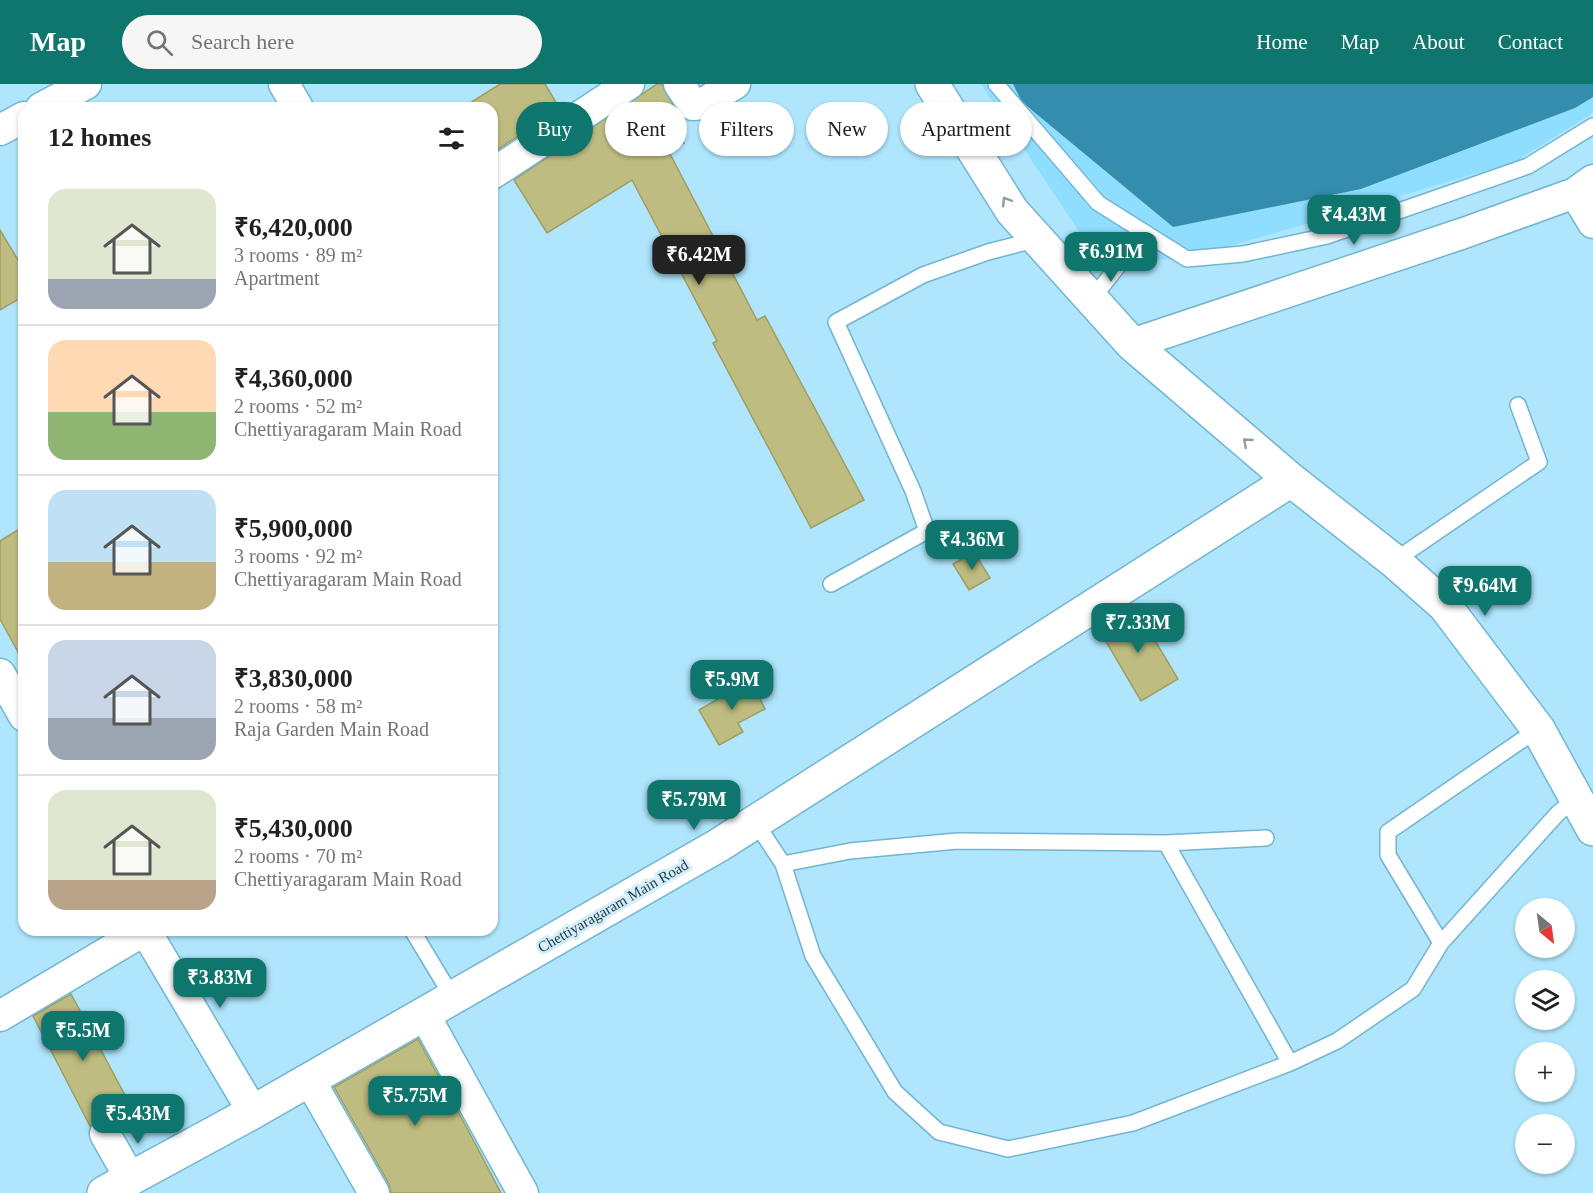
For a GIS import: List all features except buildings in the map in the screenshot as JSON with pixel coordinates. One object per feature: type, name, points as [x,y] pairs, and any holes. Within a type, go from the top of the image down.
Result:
[{"type":"street","points":[[52,102],[86,84]]},
{"type":"street","points":[[284,84],[294,102]]},
{"type":"street","points":[[498,170],[629,84]]},
{"type":"street","points":[[679,84],[693,105],[702,104],[735,84]]},
{"type":"street","points":[[932,84],[1012,211],[1132,344],[1291,480],[1394,561],[1445,606],[1585,794],[1593,829]]},
{"type":"street","points":[[0,130],[18,120]]},
{"type":"street","points":[[1132,344],[1356,271],[1584,187],[1593,223]]},
{"type":"street","name":"Chettiyaragaram Main Road","points":[[117,1186],[254,1112],[756,823],[1291,480]]},
{"type":"street","points":[[0,674],[18,706]]},
{"type":"street","points":[[0,1016],[135,936]]},
{"type":"street","points":[[149,936],[254,1112]]},
{"type":"street","points":[[424,1014],[523,1193]]},
{"type":"street","points":[[309,1079],[374,1193]]},
{"type":"street","points":[[105,1134],[117,1186]]},
{"type":"lane","points":[[996,84],[1098,203],[1187,259],[1243,254],[1327,236],[1528,166],[1593,126]]},
{"type":"lane","points":[[1092,299],[1144,233]]},
{"type":"lane","points":[[831,584],[927,531],[913,491],[836,322],[923,275],[988,252],[1038,239]]},
{"type":"lane","points":[[1394,561],[1539,462],[1518,405]]},
{"type":"lane","points":[[1441,943],[1388,855],[1388,832],[1538,729]]},
{"type":"lane","points":[[756,823],[783,864],[813,956],[895,1092],[939,1132],[1008,1149],[1133,1123],[1290,1063],[1337,1041],[1413,989],[1441,943],[1558,813],[1585,794]]},
{"type":"lane","points":[[783,864],[850,851],[957,841],[1166,843],[1266,838]]},
{"type":"lane","points":[[1166,843],[1290,1063]]},
{"type":"lane","points":[[416,936],[453,998]]},
{"type":"shaded area","points":[[981,84],[1593,84],[1593,113],[1515,162],[1187,259],[1098,260],[1029,156],[1032,156],[1032,102],[993,102]]},
{"type":"shaded area","points":[[1013,84],[1593,84],[1593,97],[1575,108],[1361,189],[1173,227],[1032,110],[1032,102],[1022,102]]}]
